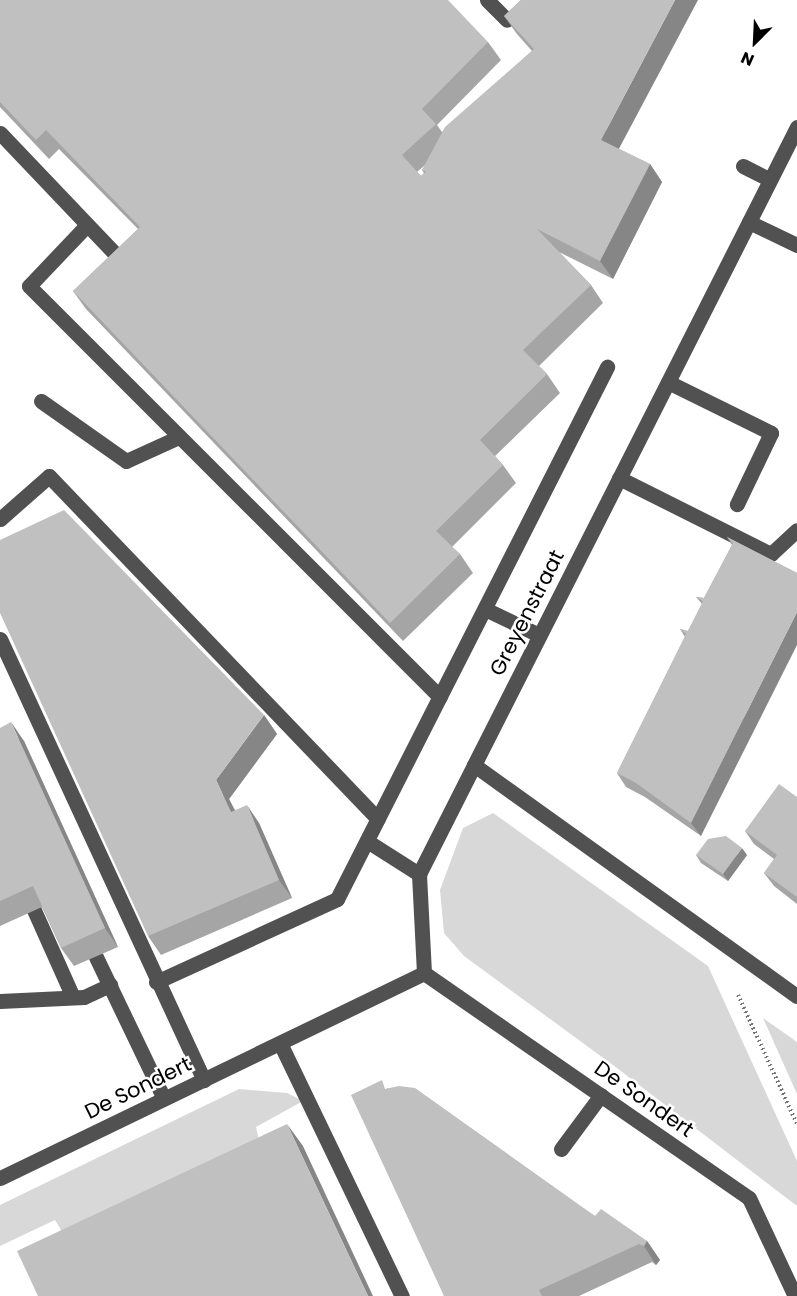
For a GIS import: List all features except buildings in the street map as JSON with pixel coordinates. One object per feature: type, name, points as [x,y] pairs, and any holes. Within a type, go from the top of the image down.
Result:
[{"type":"street","points":[[487,0],[507,20]]},
{"type":"street","name":"Greyenstraat","points":[[474,765],[797,127]]},
{"type":"street","points":[[0,133],[119,258]]},
{"type":"street","points":[[743,166],[770,180]]},
{"type":"street","points":[[749,222],[797,245]]},
{"type":"street","points":[[87,225],[29,286],[440,698]]},
{"type":"street","points":[[156,982],[337,899],[608,367]]},
{"type":"street","points":[[668,382],[771,433],[737,504]]},
{"type":"street","points":[[41,401],[126,461],[179,437]]},
{"type":"street","points":[[0,519],[49,476],[378,819]]},
{"type":"street","points":[[619,478],[771,554],[797,530]]},
{"type":"street","points":[[485,609],[539,635]]},
{"type":"street","points":[[0,639],[156,982],[204,1080]]},
{"type":"street","points":[[424,974],[418,874],[474,765],[797,996]]},
{"type":"street","points":[[367,841],[418,874]]},
{"type":"street","points":[[34,910],[73,997]]},
{"type":"street","points":[[96,957],[164,1099]]},
{"type":"street","name":"De Sondert","points":[[0,1178],[424,974],[749,1198],[795,1296]]},
{"type":"street","points":[[0,1001],[84,997],[110,985]]},
{"type":"street","points":[[280,1043],[402,1296]]},
{"type":"street","points":[[561,1149],[601,1095]]},
{"type":"path","points":[[734,987],[797,1124]]},
{"type":"shaded area","points":[[493,813],[708,966],[797,1161],[797,1206],[617,1068],[464,956],[444,933],[440,890],[463,828]]},
{"type":"shaded area","points":[[763,1018],[797,1042],[797,1094]]},
{"type":"shaded area","points":[[239,1089],[287,1093],[303,1101],[256,1127],[261,1148],[67,1240],[55,1220],[0,1246],[0,1205]]}]
